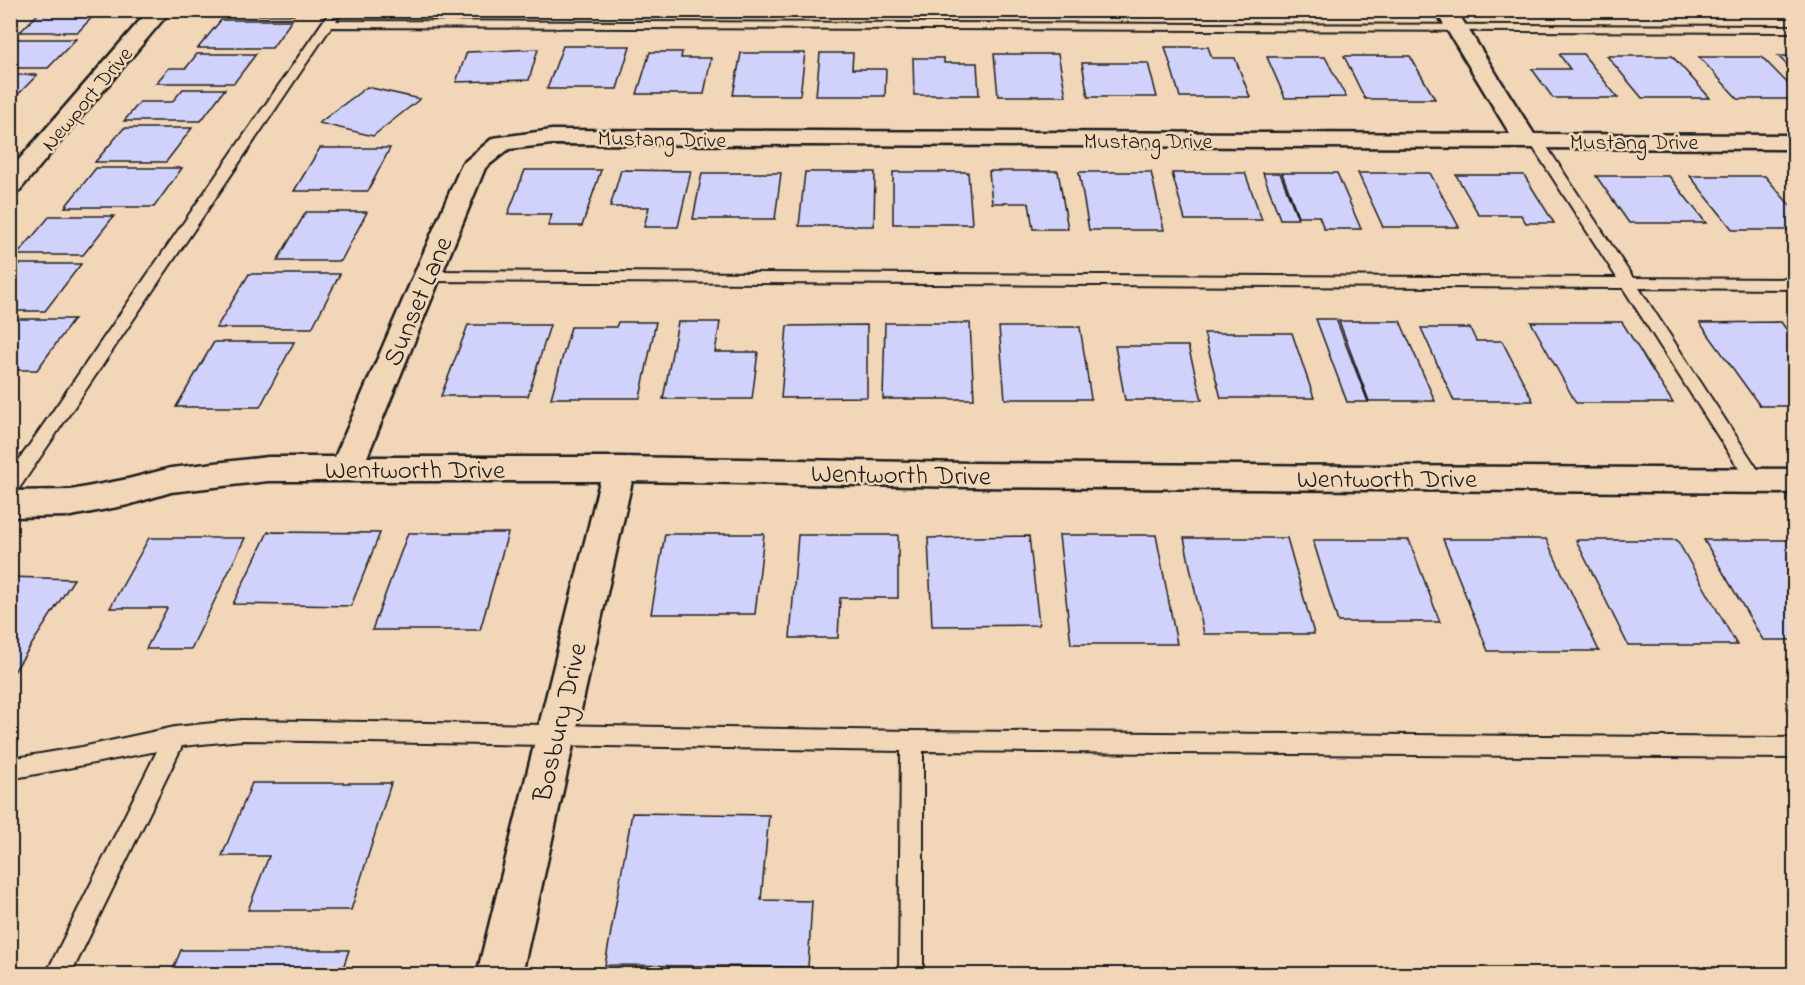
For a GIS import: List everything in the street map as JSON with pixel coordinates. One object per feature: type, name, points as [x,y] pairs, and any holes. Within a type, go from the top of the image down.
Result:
[{"type":"street","name":"Newport Drive","points":[[10,186],[161,10]]},
{"type":"street","points":[[1451,19],[1531,141]]},
{"type":"street","name":"Mustang Drive","points":[[502,143],[552,137],[1794,142]]},
{"type":"street","name":"Sunset Lane","points":[[346,469],[474,164],[502,143]]},
{"type":"street","name":"Wentworth Drive","points":[[10,504],[71,502],[128,492],[171,480],[268,469],[619,469],[982,475],[1794,481]]},
{"type":"street","name":"Bosbury Drive","points":[[500,975],[619,469]]},
{"type":"lane","points":[[10,488],[337,10]]},
{"type":"lane","points":[[328,24],[1451,19],[1794,29]]},
{"type":"lane","points":[[1531,141],[1756,481]]},
{"type":"lane","points":[[427,276],[1794,284]]},
{"type":"lane","points":[[10,769],[82,757],[175,736],[242,730],[912,741],[1794,748]]},
{"type":"lane","points":[[58,975],[175,736]]},
{"type":"lane","points":[[911,975],[912,741]]},
{"type":"building","points":[[42,10],[99,10],[78,32],[20,32]]},
{"type":"building","points":[[248,10],[297,10],[294,15],[245,15]]},
{"type":"building","points":[[221,20],[292,20],[272,48],[198,48]]},
{"type":"building","points":[[10,39],[76,39],[48,68],[10,68]]},
{"type":"building","points":[[563,46],[630,46],[617,89],[547,89]]},
{"type":"building","points":[[1165,47],[1208,47],[1212,58],[1235,58],[1250,97],[1180,97]]},
{"type":"building","points":[[538,49],[529,80],[456,82],[467,52]]},
{"type":"building","points":[[650,52],[682,52],[681,58],[711,58],[704,94],[637,94]]},
{"type":"building","points":[[741,53],[805,53],[800,95],[733,95]]},
{"type":"building","points":[[820,53],[853,53],[852,69],[886,69],[885,96],[816,96]]},
{"type":"building","points":[[197,54],[256,54],[234,83],[156,83],[169,68],[186,68]]},
{"type":"building","points":[[994,54],[1058,54],[1066,96],[998,96]]},
{"type":"building","points":[[1559,54],[1583,54],[1618,98],[1553,98],[1532,69],[1570,69]]},
{"type":"building","points":[[1344,56],[1410,56],[1435,99],[1365,99]]},
{"type":"building","points":[[1607,56],[1672,56],[1710,98],[1642,98]]},
{"type":"building","points":[[1778,56],[1794,56],[1794,72]]},
{"type":"building","points":[[1267,57],[1325,57],[1346,97],[1285,98]]},
{"type":"building","points":[[1699,57],[1762,57],[1794,90],[1794,99],[1738,99]]},
{"type":"building","points":[[913,58],[944,58],[944,63],[977,63],[979,95],[914,95]]},
{"type":"building","points":[[1082,63],[1148,63],[1157,97],[1088,97]]},
{"type":"building","points":[[10,75],[37,75],[10,103]]},
{"type":"building","points":[[367,87],[420,99],[373,136],[319,123]]},
{"type":"building","points":[[183,89],[225,89],[201,121],[124,121],[140,102],[172,102]]},
{"type":"building","points":[[124,128],[192,128],[166,162],[95,162]]},
{"type":"building","points":[[320,148],[390,148],[368,191],[294,191]]},
{"type":"building","points":[[96,168],[182,168],[154,207],[65,207]]},
{"type":"building","points":[[525,170],[601,170],[582,226],[548,226],[552,214],[508,214]]},
{"type":"building","points":[[621,170],[691,171],[678,227],[644,227],[649,207],[610,207]]},
{"type":"building","points":[[989,171],[1058,171],[1068,229],[1033,229],[1029,203],[992,203]]},
{"type":"building","points":[[805,172],[875,172],[874,226],[799,226]]},
{"type":"building","points":[[893,172],[968,172],[972,224],[893,224]]},
{"type":"building","points":[[1079,172],[1151,172],[1164,230],[1089,230]]},
{"type":"building","points":[[702,173],[781,173],[775,219],[693,219]]},
{"type":"building","points":[[1172,173],[1245,173],[1262,220],[1185,220]]},
{"type":"building","points":[[1263,173],[1280,173],[1298,219],[1280,219]]},
{"type":"building","points":[[1282,173],[1337,173],[1361,229],[1324,229],[1319,216],[1298,216]]},
{"type":"building","points":[[1358,173],[1430,173],[1459,227],[1383,227]]},
{"type":"building","points":[[1456,175],[1524,175],[1554,223],[1526,223],[1521,215],[1479,215]]},
{"type":"building","points":[[1596,176],[1669,176],[1706,223],[1629,223]]},
{"type":"building","points":[[1690,176],[1765,176],[1794,210],[1794,230],[1733,230]]},
{"type":"building","points":[[306,212],[367,212],[341,261],[277,261]]},
{"type":"building","points":[[50,216],[114,216],[83,255],[17,255]]},
{"type":"building","points":[[10,264],[81,264],[45,311],[10,311]]},
{"type":"building","points":[[249,274],[340,274],[312,328],[216,328]]},
{"type":"building","points":[[10,319],[74,319],[37,370],[10,370]]},
{"type":"building","points":[[1316,319],[1336,319],[1368,402],[1347,402]]},
{"type":"building","points":[[1339,321],[1400,321],[1435,401],[1369,401]]},
{"type":"building","points":[[618,322],[656,322],[640,398],[551,398],[571,327],[616,327]]},
{"type":"building","points":[[678,322],[720,322],[715,352],[758,352],[752,399],[663,399]]},
{"type":"building","points":[[1531,322],[1622,322],[1673,403],[1576,403]]},
{"type":"building","points":[[1781,322],[1794,340],[1794,406],[1760,406],[1700,323]]},
{"type":"building","points":[[885,323],[970,323],[974,399],[883,399]]},
{"type":"building","points":[[468,325],[550,325],[528,396],[441,396]]},
{"type":"building","points":[[867,325],[867,397],[781,398],[787,326]]},
{"type":"building","points":[[999,327],[1080,327],[1091,399],[1005,399]]},
{"type":"building","points":[[1421,328],[1470,328],[1476,341],[1502,341],[1533,401],[1454,401]]},
{"type":"building","points":[[1204,333],[1292,333],[1314,398],[1221,398]]},
{"type":"building","points":[[214,342],[294,342],[260,407],[176,407]]},
{"type":"building","points":[[1115,346],[1188,346],[1202,400],[1125,400]]},
{"type":"building","points":[[268,532],[380,533],[351,606],[233,604]]},
{"type":"building","points":[[408,533],[508,533],[480,630],[372,630]]},
{"type":"building","points":[[665,534],[764,534],[755,614],[651,614]]},
{"type":"building","points":[[798,535],[898,535],[898,598],[840,598],[838,638],[790,638]]},
{"type":"building","points":[[1059,535],[1156,535],[1177,644],[1071,644]]},
{"type":"building","points":[[1029,536],[1039,625],[932,626],[928,538]]},
{"type":"building","points":[[149,538],[245,538],[191,649],[146,649],[167,608],[110,608]]},
{"type":"building","points":[[1184,538],[1287,538],[1314,634],[1204,634]]},
{"type":"building","points":[[1443,539],[1546,539],[1599,651],[1488,651]]},
{"type":"building","points":[[1313,540],[1409,540],[1440,622],[1338,622]]},
{"type":"building","points":[[1576,540],[1677,540],[1737,645],[1628,645]]},
{"type":"building","points":[[1704,540],[1788,540],[1794,550],[1794,640],[1763,640]]},
{"type":"building","points":[[10,577],[74,579],[10,678]]},
{"type":"building","points":[[252,783],[391,783],[351,910],[248,910],[269,856],[222,856]]},
{"type":"building","points":[[632,813],[769,815],[761,900],[812,901],[808,967],[605,965]]},
{"type":"building","points":[[181,950],[349,950],[341,974],[171,974]]}]
